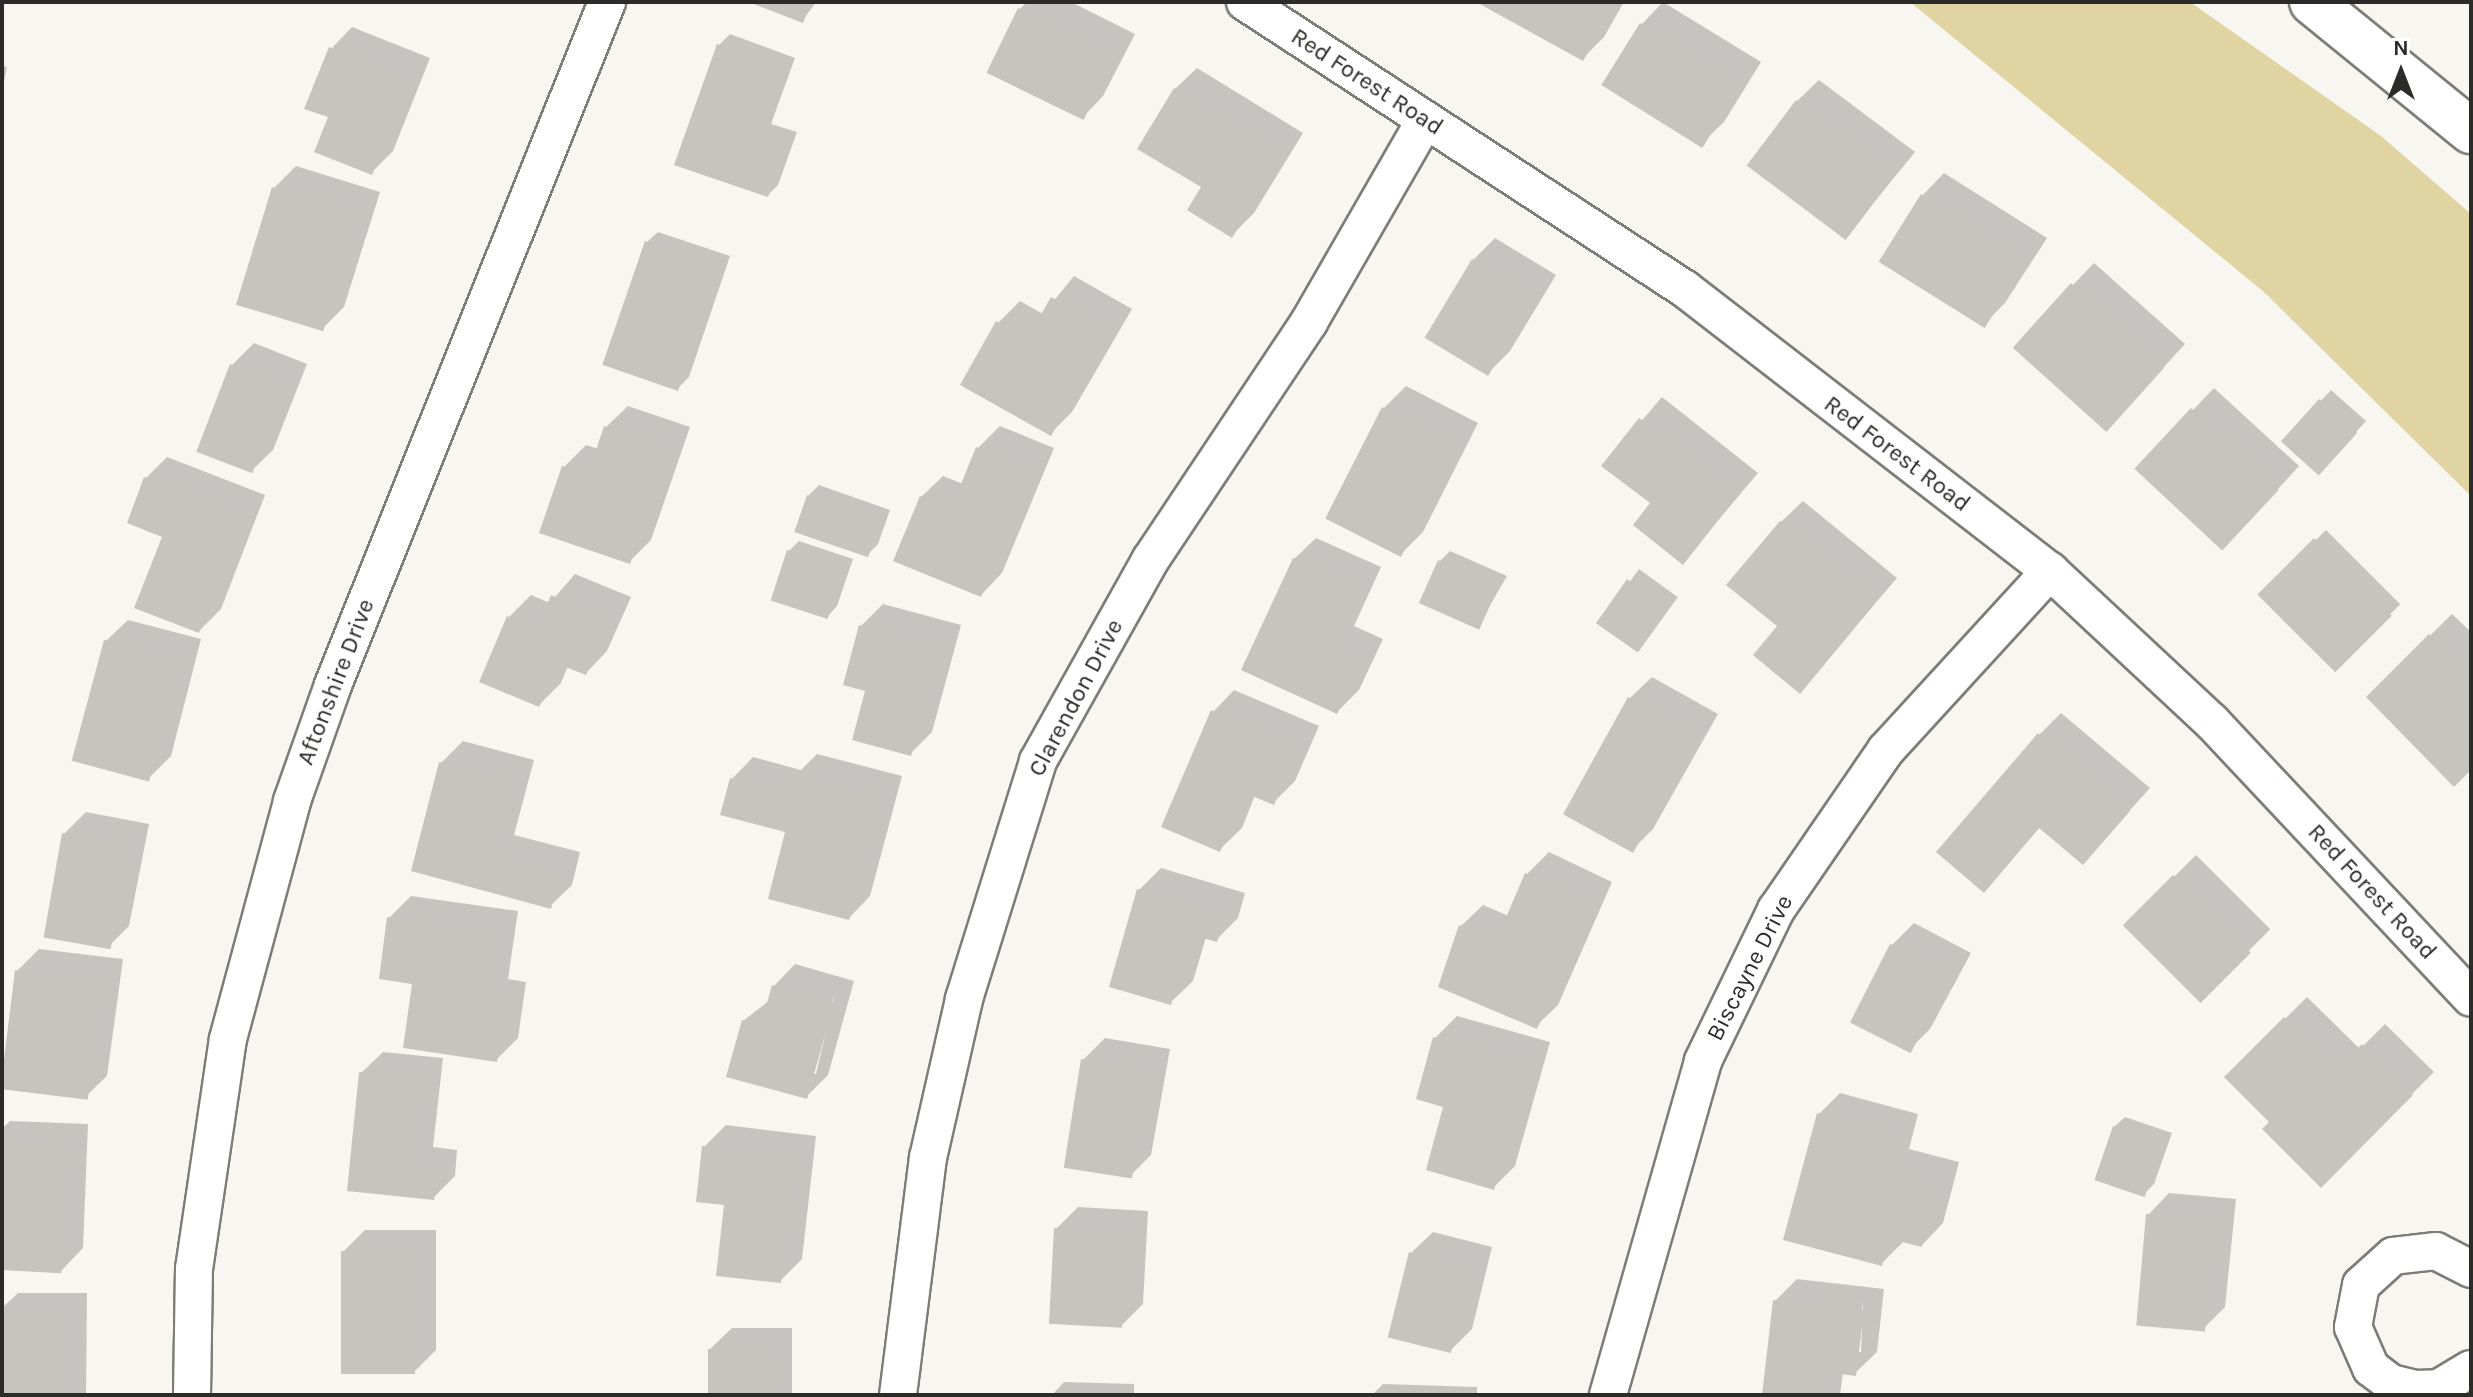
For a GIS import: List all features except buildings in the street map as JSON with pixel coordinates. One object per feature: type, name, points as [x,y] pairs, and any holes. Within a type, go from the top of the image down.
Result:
[{"type":"highway","points":[[2312,2],[2471,131]]},
{"type":"street","name":"Aftonshire Drive","points":[[192,1395],[194,1269],[228,1039],[292,801],[333,685],[607,2]]},
{"type":"street","name":"Red Forest Road","points":[[1245,2],[1685,289],[2050,571],[2212,722],[2471,998]]},
{"type":"street","name":"Clarendon Drive","points":[[898,1395],[931,1143],[964,999],[1038,761],[1151,559],[1309,322],[1425,120]]},
{"type":"street","name":"Biscayne Drive","points":[[1608,1395],[1703,1061],[1776,910],[1886,750],[2050,571]]},
{"type":"street","points":[[2471,1269],[2436,1251],[2393,1256],[2361,1285],[2353,1327],[2371,1368],[2391,1383],[2415,1389],[2439,1388],[2471,1369]]},
{"type":"shaded area","points":[[1910,2],[2190,2],[2381,136],[2471,214],[2471,496],[2264,292]]}]
